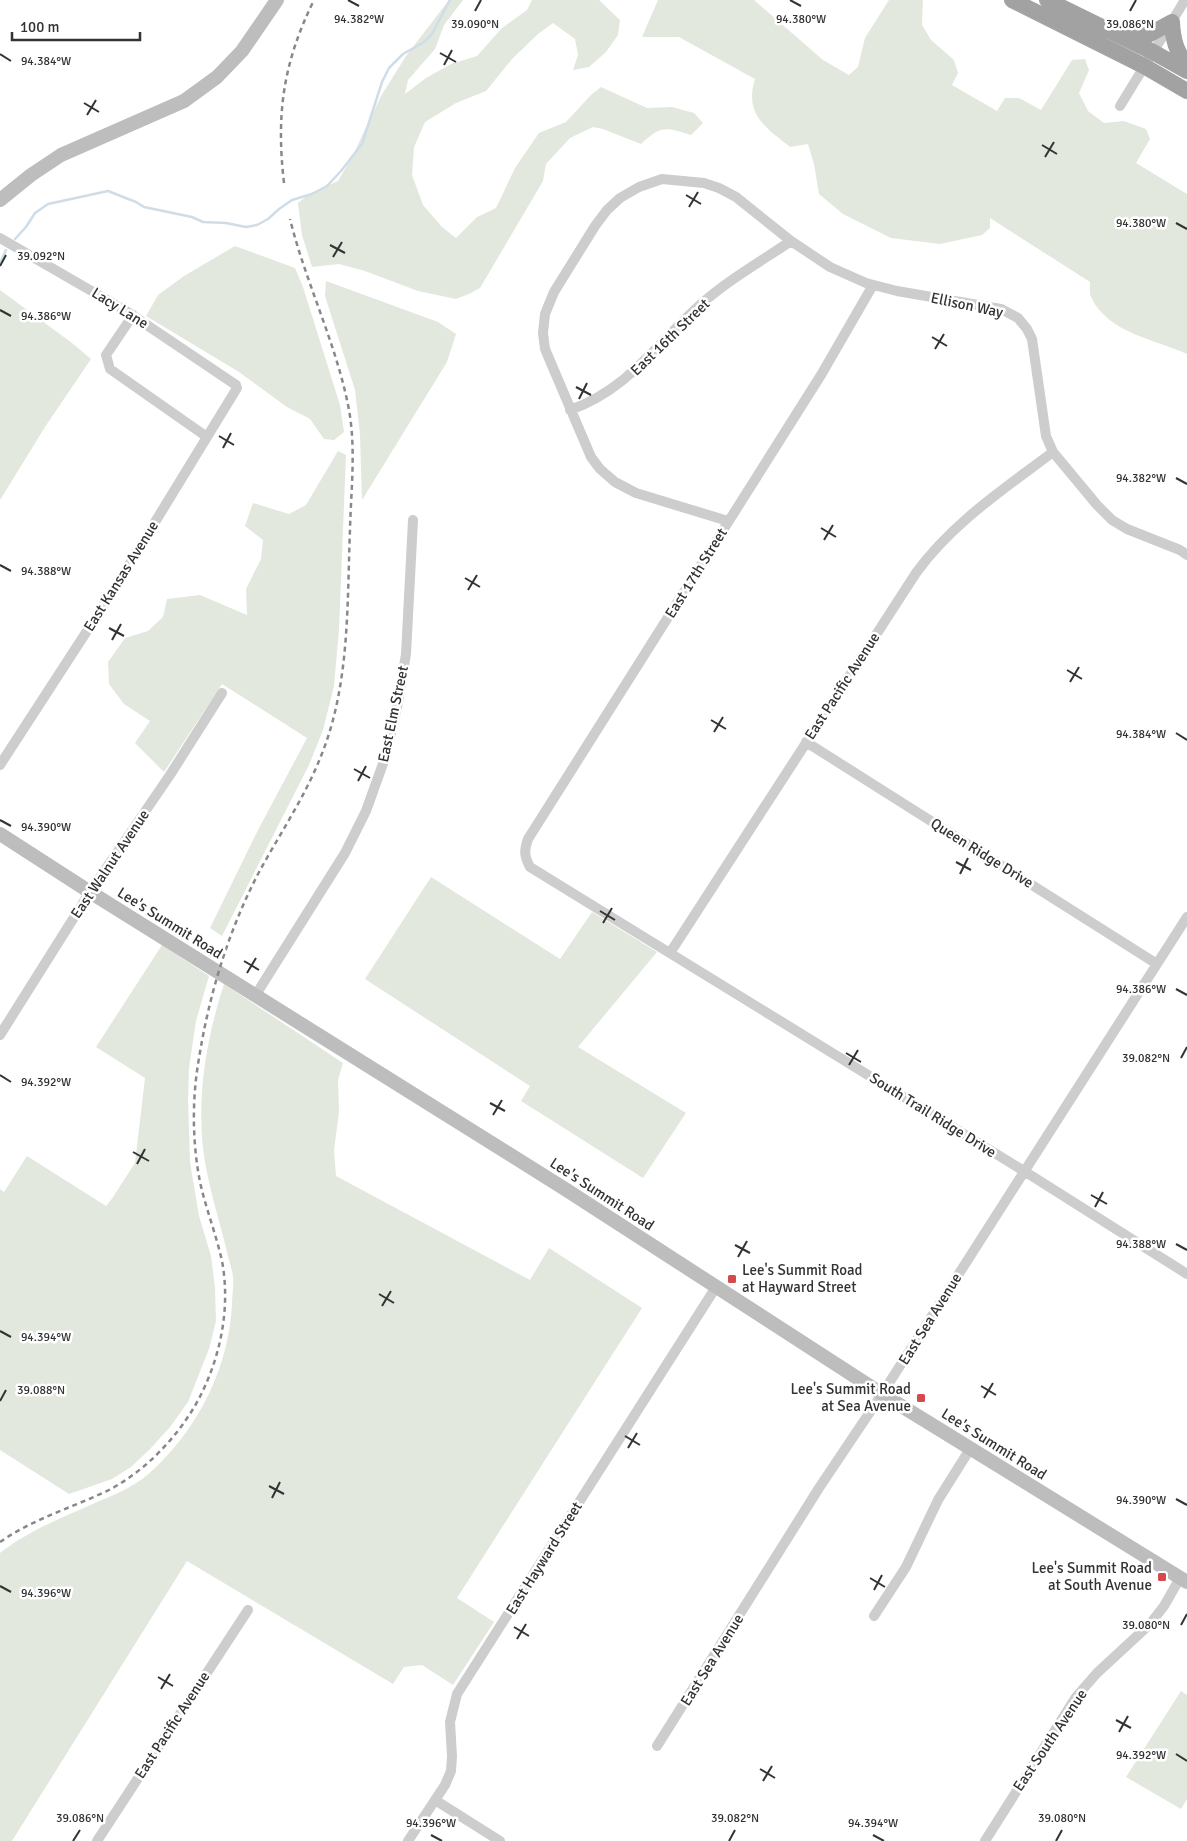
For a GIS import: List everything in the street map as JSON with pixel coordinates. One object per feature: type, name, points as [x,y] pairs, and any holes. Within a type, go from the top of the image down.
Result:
[{"type":"highway","points":[[1012,0],[1144,66],[1187,91]]},
{"type":"highway","points":[[1047,0],[1153,52],[1187,71]]},
{"type":"highway","points":[[1123,37],[1148,35],[1172,22],[1173,37],[1177,51],[1187,66]]},
{"type":"main road","points":[[0,200],[30,175],[61,155],[184,101],[217,77],[236,58],[278,0]]},
{"type":"main road","name":"Lee's Summit Road","points":[[0,834],[255,996],[565,1189],[882,1394],[1183,1580]]},
{"type":"street","points":[[1120,106],[1185,0]]},
{"type":"street","name":"Ellison Way","points":[[570,410],[545,349],[543,333],[545,314],[554,292],[595,226],[607,210],[620,198],[640,187],[662,179],[704,183],[736,197],[791,241],[830,267],[873,285],[1001,309],[1018,318],[1032,339],[1046,436],[1053,452],[1112,520],[1127,529],[1187,554]]},
{"type":"street","name":"Lacy Lane","points":[[0,238],[133,315],[236,385]]},
{"type":"street","name":"East 16th Street","points":[[570,410],[590,403],[621,383],[640,367],[672,331],[702,304],[727,284],[791,241]]},
{"type":"street","name":"East 17th Street","points":[[527,861],[524,849],[528,839],[821,374],[873,285]]},
{"type":"street","points":[[133,315],[106,355],[110,369],[207,436]]},
{"type":"street","name":"East Kansas Avenue","points":[[0,765],[111,594],[237,388],[236,385]]},
{"type":"street","points":[[570,410],[591,457],[600,469],[614,482],[636,493],[728,521]]},
{"type":"street","name":"East Pacific Avenue","points":[[670,953],[916,572],[932,551],[960,523],[1053,452]]},
{"type":"street","name":"East Elm Street","points":[[255,996],[346,853],[366,811],[385,758],[398,703],[406,654],[413,520]]},
{"type":"street","name":"East Walnut Avenue","points":[[0,1035],[90,892],[170,775],[222,693]]},
{"type":"street","name":"Queen Ridge Drive","points":[[806,742],[1157,964]]},
{"type":"street","name":"South Trail Ridge Drive","points":[[527,861],[530,867],[1024,1171],[1187,1274]]},
{"type":"street","name":"East Sea Avenue","points":[[658,1746],[814,1496],[882,1394],[1187,917]]},
{"type":"street","name":"East Hayward Street","points":[[408,1841],[445,1786],[451,1771],[450,1722],[457,1694],[716,1287]]},
{"type":"street","points":[[874,1616],[906,1567],[938,1500],[970,1448]]},
{"type":"street","name":"East South Avenue","points":[[985,1841],[1076,1697],[1097,1673],[1150,1624],[1183,1580]]},
{"type":"street","name":"East Pacific Avenue","points":[[97,1841],[248,1610]]},
{"type":"street","points":[[435,1800],[500,1841]]},
{"type":"shaded area","points":[[449,0],[463,0],[444,25],[435,49],[408,80],[405,94],[426,78],[451,64],[477,56],[502,28],[527,10],[532,0],[599,0],[620,20],[618,35],[606,52],[589,67],[573,70],[578,55],[575,39],[553,23],[538,34],[512,59],[486,91],[456,103],[425,122],[414,147],[412,175],[423,205],[442,227],[456,238],[477,217],[496,208],[515,168],[539,133],[566,122],[601,87],[647,108],[672,107],[694,113],[703,123],[691,135],[664,129],[654,133],[641,144],[593,127],[570,138],[546,164],[543,181],[480,288],[456,299],[418,291],[365,271],[339,264],[312,267],[302,235],[298,203],[311,193],[338,181],[352,157],[381,96],[406,56]]},
{"type":"shaded area","points":[[658,0],[754,0],[823,60],[849,75],[858,67],[865,38],[889,0],[923,0],[922,25],[931,40],[954,60],[958,73],[952,85],[997,111],[1005,98],[1019,98],[1041,110],[1072,60],[1085,59],[1089,70],[1079,93],[1088,111],[1104,123],[1124,121],[1146,129],[1150,139],[1136,163],[1187,194],[1187,354],[1120,327],[1099,309],[1091,297],[1090,282],[990,218],[990,228],[982,235],[940,244],[891,238],[843,214],[819,194],[814,164],[808,144],[790,147],[772,133],[759,119],[752,102],[755,79],[679,37],[642,37]]},
{"type":"shaded area","points":[[235,246],[295,268],[303,287],[340,405],[344,432],[334,440],[324,439],[310,419],[287,407],[239,372],[146,316],[158,295],[184,276]]},
{"type":"shaded area","points":[[326,281],[438,322],[456,334],[447,362],[362,500],[360,434],[355,390],[325,296]]},
{"type":"shaded area","points":[[0,290],[91,359],[45,427],[0,500]]},
{"type":"shaded area","points":[[338,451],[346,455],[339,629],[334,686],[323,730],[309,765],[222,936],[210,928],[258,830],[307,738],[222,684],[164,772],[135,743],[150,721],[124,704],[109,684],[108,662],[125,638],[148,631],[163,617],[167,599],[200,595],[247,615],[246,589],[261,559],[263,540],[245,526],[253,503],[289,514],[306,505]]},
{"type":"shaded area","points":[[431,877],[560,959],[592,912],[657,952],[578,1047],[686,1113],[643,1178],[521,1101],[530,1086],[365,979]]},
{"type":"shaded area","points":[[162,945],[209,976],[196,1021],[189,1068],[188,1100],[190,1162],[199,1216],[211,1256],[215,1288],[216,1321],[209,1349],[188,1402],[170,1427],[131,1467],[112,1479],[69,1494],[0,1450],[0,1189],[4,1192],[27,1156],[106,1206],[111,1200],[135,1163],[145,1078],[96,1047]]},
{"type":"shaded area","points":[[224,984],[343,1063],[338,1080],[339,1112],[334,1150],[336,1176],[530,1280],[549,1248],[642,1308],[457,1598],[494,1622],[453,1685],[422,1665],[404,1667],[393,1684],[187,1561],[12,1841],[0,1841],[0,1553],[23,1537],[121,1492],[149,1474],[186,1433],[198,1414],[218,1372],[225,1350],[230,1327],[233,1277],[210,1186],[201,1127],[201,1106],[208,1044]]},
{"type":"shaded area","points":[[1181,1691],[1187,1695],[1187,1799],[1181,1809],[1126,1777]]},
{"type":"waterway","points":[[15,239],[35,213],[48,204],[108,191],[144,207],[192,217],[203,222],[226,223],[246,227],[257,225],[268,219],[292,200],[312,194],[327,186],[341,171],[362,144],[382,82],[389,68],[403,54],[424,42],[432,34],[450,0]]},
{"type":"waterway","points":[[0,263],[6,250]]},
{"type":"railway","points":[[284,183],[281,134],[284,89],[295,45],[314,0]]},
{"type":"railway","points":[[0,1542],[39,1520],[107,1491],[146,1465],[158,1454],[188,1417],[204,1387],[217,1353],[224,1316],[224,1279],[222,1261],[200,1182],[194,1127],[194,1099],[201,1045],[219,970],[236,921],[258,874],[291,816],[321,756],[337,701],[342,673],[347,616],[353,455],[349,410],[337,362],[304,267],[290,219]]},
{"type":"place","name":"Lee's Summit Road at Hayward Street","points":[[732,1279]]},
{"type":"place","name":"Lee's Summit Road at Sea Avenue","points":[[921,1398]]},
{"type":"place","name":"Lee's Summit Road at South Avenue","points":[[1162,1577]]}]
